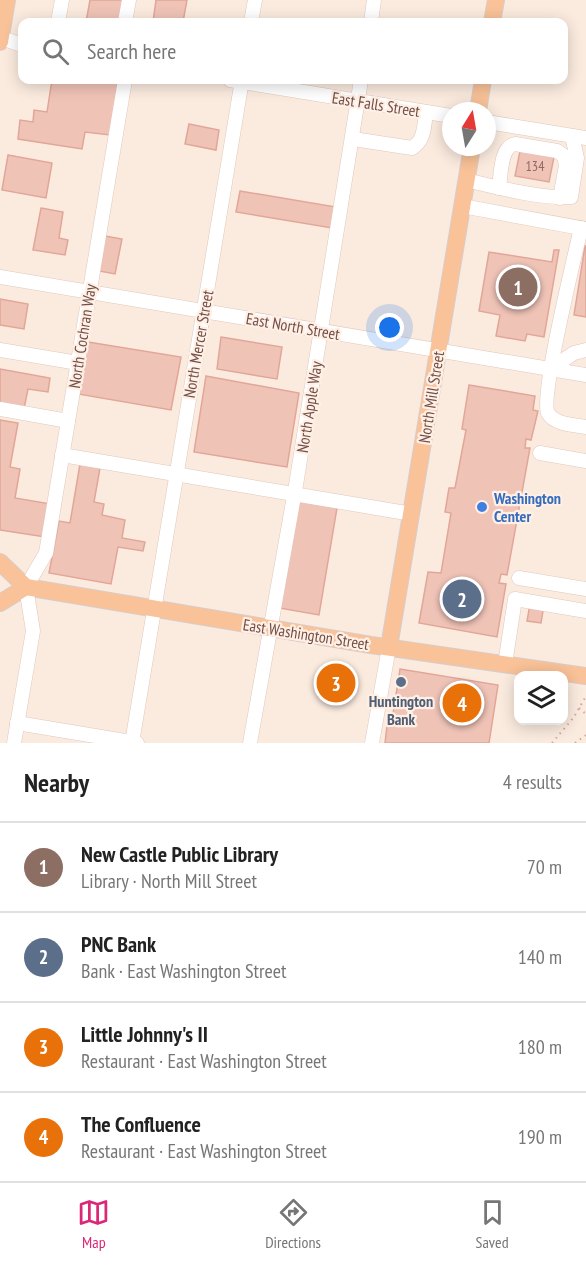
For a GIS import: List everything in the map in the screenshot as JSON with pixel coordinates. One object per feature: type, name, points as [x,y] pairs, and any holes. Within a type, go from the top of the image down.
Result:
[{"type":"main road","points":[[493,18],[496,0]]},
{"type":"main road","points":[[0,39],[4,10]]},
{"type":"main road","points":[[479,102],[482,84]]},
{"type":"main road","name":"North Mill Street","points":[[389,647],[470,156]]},
{"type":"main road","points":[[0,562],[26,587],[0,603]]},
{"type":"main road","name":"East Washington Street","points":[[26,587],[269,628],[586,676]]},
{"type":"street","points":[[59,18],[62,0]]},
{"type":"street","points":[[126,18],[129,0]]},
{"type":"street","points":[[252,18],[255,0]]},
{"type":"street","points":[[372,18],[374,0]]},
{"type":"street","points":[[0,39],[18,44]]},
{"type":"street","name":"North Cochran Way","points":[[26,587],[46,553],[124,84]]},
{"type":"street","name":"North Mercer Street","points":[[134,743],[153,608],[203,311],[237,84]]},
{"type":"street","name":"East Falls Street","points":[[261,84],[442,115]]},
{"type":"street","name":"North Apple Way","points":[[250,743],[322,331],[361,84]]},
{"type":"street","points":[[352,139],[412,148],[419,144],[423,135],[426,112]]},
{"type":"street","points":[[496,123],[586,138]]},
{"type":"street","points":[[466,180],[499,188],[571,197],[577,168],[572,136]]},
{"type":"street","points":[[499,188],[506,151],[510,145],[557,151],[564,156],[566,165],[562,224]]},
{"type":"street","points":[[462,206],[584,228],[550,369],[546,406],[549,414],[555,420],[586,426]]},
{"type":"street","name":"East North Street","points":[[0,277],[586,375]]},
{"type":"street","points":[[0,350],[78,363]]},
{"type":"street","points":[[550,369],[574,353],[586,350]]},
{"type":"street","points":[[0,409],[68,421]]},
{"type":"street","points":[[540,453],[586,461]]},
{"type":"street","points":[[63,455],[412,514]]},
{"type":"street","points":[[519,578],[586,589]]},
{"type":"street","points":[[14,743],[33,631],[26,587]]},
{"type":"street","points":[[505,664],[515,599],[586,611]]},
{"type":"street","points":[[372,743],[389,647]]},
{"type":"street","points":[[17,723],[134,743]]},
{"type":"path","points":[[552,743],[586,696]]},
{"type":"path","points":[[579,708],[586,714]]},
{"type":"path","points":[[575,743],[586,735]]},
{"type":"building","points":[[90,0],[123,0],[120,18],[87,18]]},
{"type":"building","points":[[156,0],[187,0],[184,18],[154,18]]},
{"type":"building","points":[[51,84],[117,84],[110,135],[85,132],[82,149],[18,139],[20,120],[33,122],[34,110],[47,112]]},
{"type":"building","points":[[189,124],[219,130],[216,150],[185,144]]},
{"type":"building","points":[[520,151],[554,157],[549,182],[515,176]]},
{"type":"building","points":[[8,155],[52,163],[46,198],[2,190]]},
{"type":"building","points":[[240,191],[336,207],[332,228],[236,212]]},
{"type":"building","points":[[41,208],[63,212],[59,238],[68,240],[65,255],[33,250]]},
{"type":"building","points":[[105,236],[122,239],[115,274],[99,271]]},
{"type":"building","points":[[586,246],[586,317],[574,315]]},
{"type":"building","points":[[554,250],[559,250],[544,337],[527,334],[525,341],[496,336],[500,315],[479,311],[489,252],[552,262]]},
{"type":"building","points":[[0,299],[28,304],[24,329],[0,325]]},
{"type":"building","points":[[221,337],[282,347],[277,379],[217,369]]},
{"type":"building","points":[[88,342],[181,357],[171,410],[78,394]]},
{"type":"building","points":[[0,369],[50,378],[48,392],[28,389],[24,409],[0,405]]},
{"type":"building","points":[[206,376],[299,393],[287,467],[194,452]]},
{"type":"building","name":"Washington Center","points":[[469,385],[535,396],[533,410],[538,411],[531,440],[526,439],[525,448],[530,448],[507,575],[501,574],[499,583],[506,584],[497,637],[419,623],[428,572],[441,573],[451,513],[445,512],[449,488],[455,488],[466,430],[462,429]]},
{"type":"building","points":[[0,420],[18,423],[10,467],[20,469],[15,498],[51,504],[45,537],[0,530]]},
{"type":"building","points":[[80,464],[100,468],[94,502],[104,504],[102,515],[125,520],[122,538],[145,542],[143,551],[118,547],[111,584],[49,573],[59,521],[70,523]]},
{"type":"building","points":[[297,501],[337,508],[319,615],[279,608]]},
{"type":"building","points":[[531,598],[545,599],[541,623],[527,621]]},
{"type":"building","points":[[400,669],[498,685],[489,743],[385,743],[387,726],[391,727]]},
{"type":"place","name":"New Castle Public Library","points":[[518,287]]},
{"type":"place","name":"Washington Center","points":[[482,507]]},
{"type":"place","name":"PNC Bank","points":[[462,599]]},
{"type":"place","name":"Huntington Bank","points":[[401,682]]},
{"type":"place","name":"Little Johnny's II","points":[[336,683]]},
{"type":"place","name":"The Confluence","points":[[462,703]]}]
